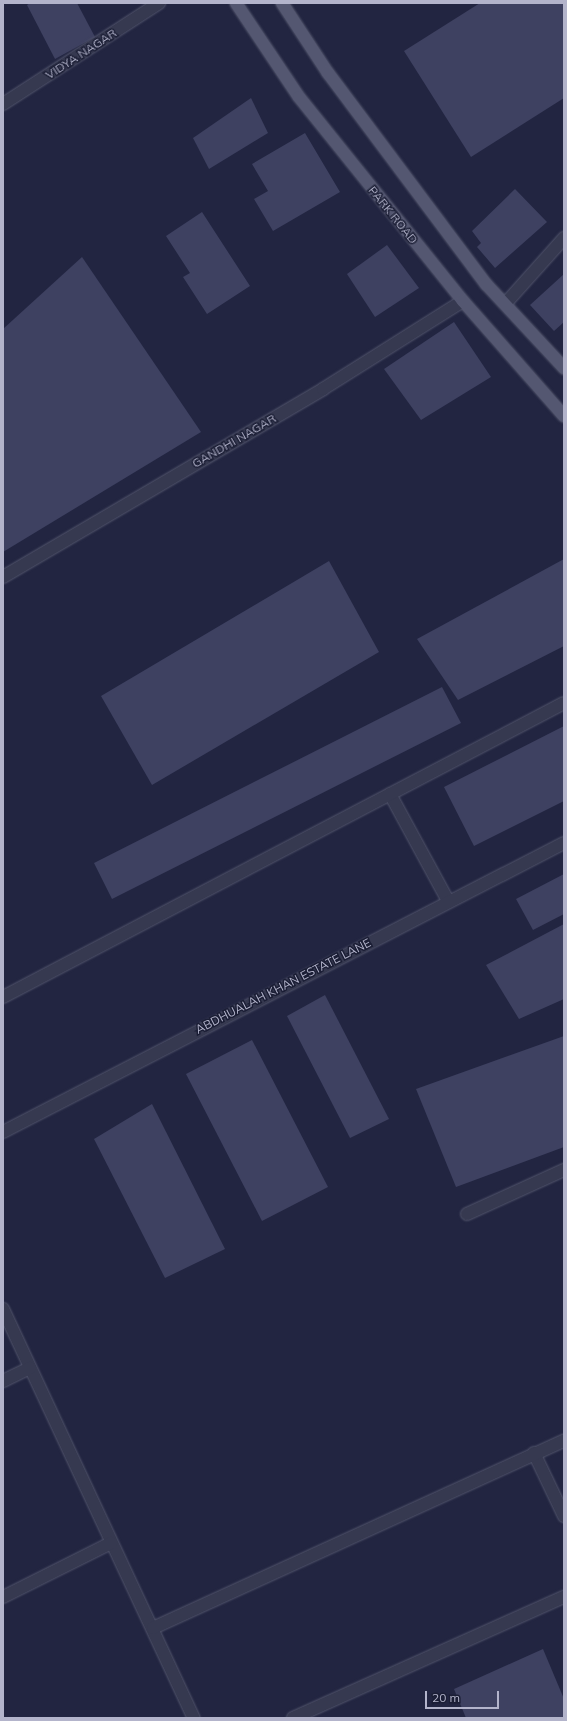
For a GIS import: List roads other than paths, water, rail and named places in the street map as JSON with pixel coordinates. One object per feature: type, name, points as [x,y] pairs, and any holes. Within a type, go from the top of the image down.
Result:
[{"type":"main road","name":"PARK ROAD","points":[[236,3],[299,97],[463,301],[564,416]]},
{"type":"main road","points":[[282,3],[328,73],[486,284],[564,368]]},
{"type":"street","name":"VIDYA NAGAR","points":[[3,104],[159,3]]},
{"type":"street","points":[[505,304],[564,238]]},
{"type":"street","name":"GANDHI NAGAR","points":[[3,577],[323,389],[463,301]]},
{"type":"street","points":[[3,997],[564,703]]},
{"type":"street","points":[[390,794],[448,901]]},
{"type":"street","name":"ABDHUALAH KHAN ESTATE LANE","points":[[3,1132],[448,901],[564,843]]},
{"type":"street","points":[[467,1214],[564,1170]]},
{"type":"street","points":[[3,1309],[194,1718]]},
{"type":"street","points":[[3,1381],[30,1368]]},
{"type":"street","points":[[153,1628],[534,1453],[564,1441]]},
{"type":"street","points":[[534,1453],[564,1516]]},
{"type":"street","points":[[3,1597],[111,1543]]},
{"type":"street","points":[[293,1718],[564,1597]]}]
